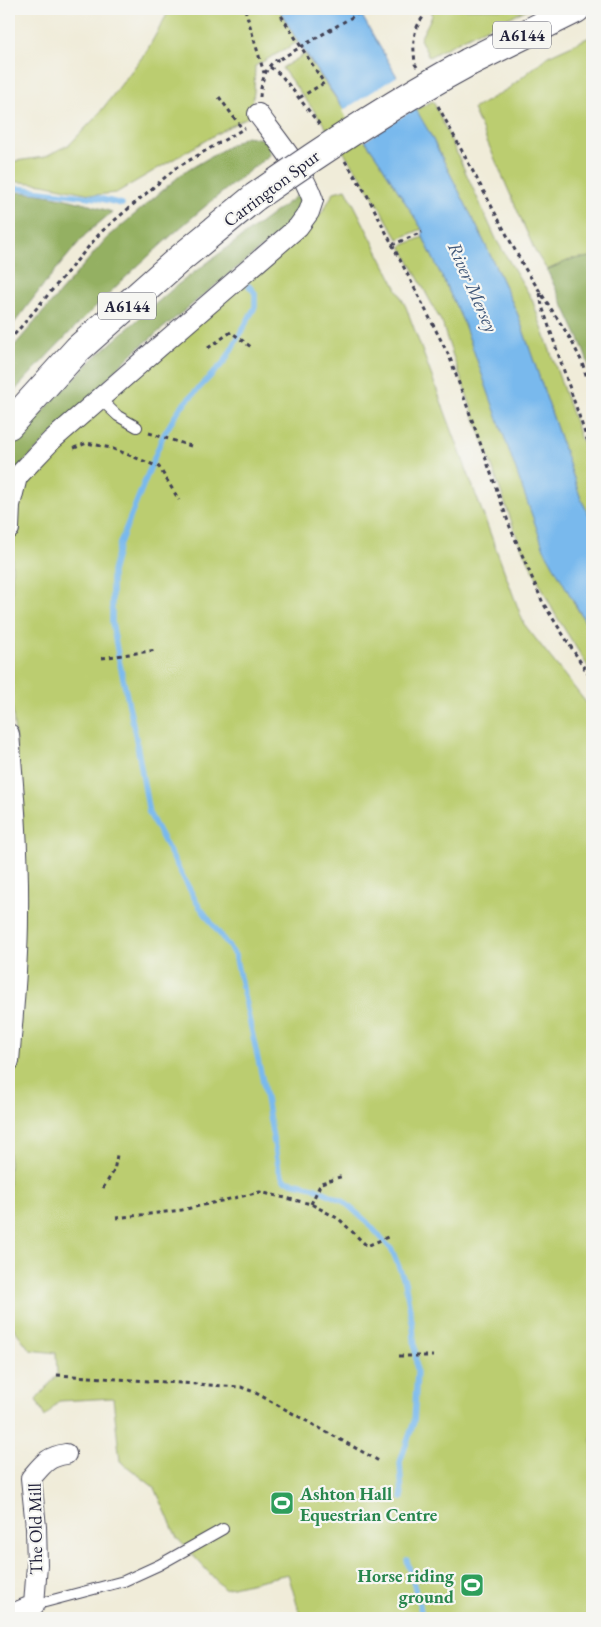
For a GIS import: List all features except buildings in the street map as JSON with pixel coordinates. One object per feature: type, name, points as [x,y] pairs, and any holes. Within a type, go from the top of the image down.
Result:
[{"type":"main road","name":"Carrington Spur","points":[[9,425],[78,349],[176,262],[255,197],[320,151],[375,116],[469,62],[576,9]]},
{"type":"street","points":[[9,529],[10,505],[17,477],[52,440],[241,275],[298,228],[309,212],[313,200],[304,179],[284,148],[258,114]]},
{"type":"street","points":[[9,734],[15,813],[18,914],[17,969],[9,1061]]},
{"type":"street","name":"The Old Mill","points":[[20,1609],[37,1556],[36,1527],[30,1478],[47,1459],[66,1454]]},
{"type":"lane","points":[[100,399],[118,416],[137,427]]},
{"type":"lane","points":[[20,1609],[124,1581],[159,1565],[223,1529]]},
{"type":"path","points":[[245,9],[265,74]]},
{"type":"path","points":[[273,64],[299,98],[324,84],[277,9]]},
{"type":"path","points":[[9,341],[101,232],[176,168],[243,129],[258,114],[261,83],[273,64],[278,63],[280,59],[366,9]]},
{"type":"path","points":[[420,72],[416,64],[414,40],[415,32],[426,9]]},
{"type":"path","points":[[219,97],[243,129]]},
{"type":"path","points":[[434,98],[511,242],[570,338],[582,362],[592,394]]},
{"type":"path","points":[[366,193],[450,358],[510,528],[543,603],[592,680]]},
{"type":"path","points":[[392,245],[422,232]]},
{"type":"path","points":[[540,291],[542,306],[592,454]]},
{"type":"path","points":[[208,348],[231,332],[251,347]]},
{"type":"path","points":[[154,436],[191,446]]},
{"type":"path","points":[[68,450],[87,443],[111,448],[160,467],[179,500]]},
{"type":"path","points":[[102,658],[156,650]]},
{"type":"path","points":[[103,1188],[114,1171],[116,1155]]},
{"type":"path","points":[[311,1204],[321,1183],[343,1176]]},
{"type":"path","points":[[116,1218],[182,1210],[260,1192],[311,1204],[339,1218],[367,1246],[390,1236]]},
{"type":"path","points":[[399,1356],[433,1356]]},
{"type":"path","points":[[57,1375],[241,1387],[254,1392],[378,1462]]},
{"type":"green space","points":[[170,9],[279,9],[298,42],[255,66],[254,92],[250,116],[116,193],[95,195],[43,184],[9,181],[9,162],[44,157],[70,144],[97,116],[146,52]]},
{"type":"green space","points":[[432,9],[528,9],[429,57],[420,39],[432,16]]},
{"type":"green space","points":[[592,36],[592,257],[572,259],[547,270],[535,251],[473,109],[509,88],[548,56]]},
{"type":"green space","points":[[305,54],[378,159],[422,229],[398,239],[362,178],[282,68]]},
{"type":"green space","points":[[433,101],[497,241],[532,299],[592,471],[592,521],[581,499],[518,315],[478,229],[429,132],[415,110]]},
{"type":"green space","points":[[246,136],[268,140],[270,155],[166,240],[70,332],[9,397],[9,352],[106,239],[183,173]]},
{"type":"green space","points":[[346,189],[406,307],[524,624],[592,710],[592,1618],[301,1618],[288,1574],[224,1589],[177,1538],[155,1488],[120,1461],[113,1398],[59,1401],[45,1417],[36,1400],[57,1375],[56,1353],[30,1350],[9,1322],[9,1082],[13,1058],[22,811],[12,703],[12,562],[17,509],[28,476],[57,444],[309,228],[323,211],[334,192]]},
{"type":"green space","points":[[9,192],[61,198],[112,212],[85,235],[9,330]]},
{"type":"green space","points":[[302,192],[304,206],[295,220],[135,351],[9,477],[9,447],[93,359],[176,286]]},
{"type":"green space","points":[[423,237],[463,321],[495,409],[574,603],[592,634],[592,673],[555,614],[518,540],[443,325],[401,246]]},
{"type":"green space","points":[[592,257],[592,374],[581,343],[547,270],[572,259]]},
{"type":"water","name":"River Mersey","points":[[279,9],[358,9],[429,132],[478,229],[518,315],[581,499],[592,521],[592,634],[544,549],[463,321],[423,237],[422,229],[378,159],[298,42]]},
{"type":"pier","points":[[399,75],[417,107],[363,142],[342,111]]},
{"type":"waterway","points":[[9,187],[98,198],[122,204]]},
{"type":"waterway","points":[[249,286],[255,293],[255,307],[225,361],[180,408],[163,436],[120,543],[112,572],[112,622],[149,813],[197,903],[235,955],[263,1082],[279,1170],[284,1180],[313,1187],[343,1201],[366,1221],[392,1250],[405,1282],[413,1327],[417,1373],[414,1422],[400,1462],[402,1498]]},
{"type":"waterway","points":[[407,1560],[423,1618]]},
{"type":"place","name":"Ashton Hall Equestrian Centre","points":[[282,1503]]},
{"type":"place","name":"Horse riding ground","points":[[472,1585]]}]
